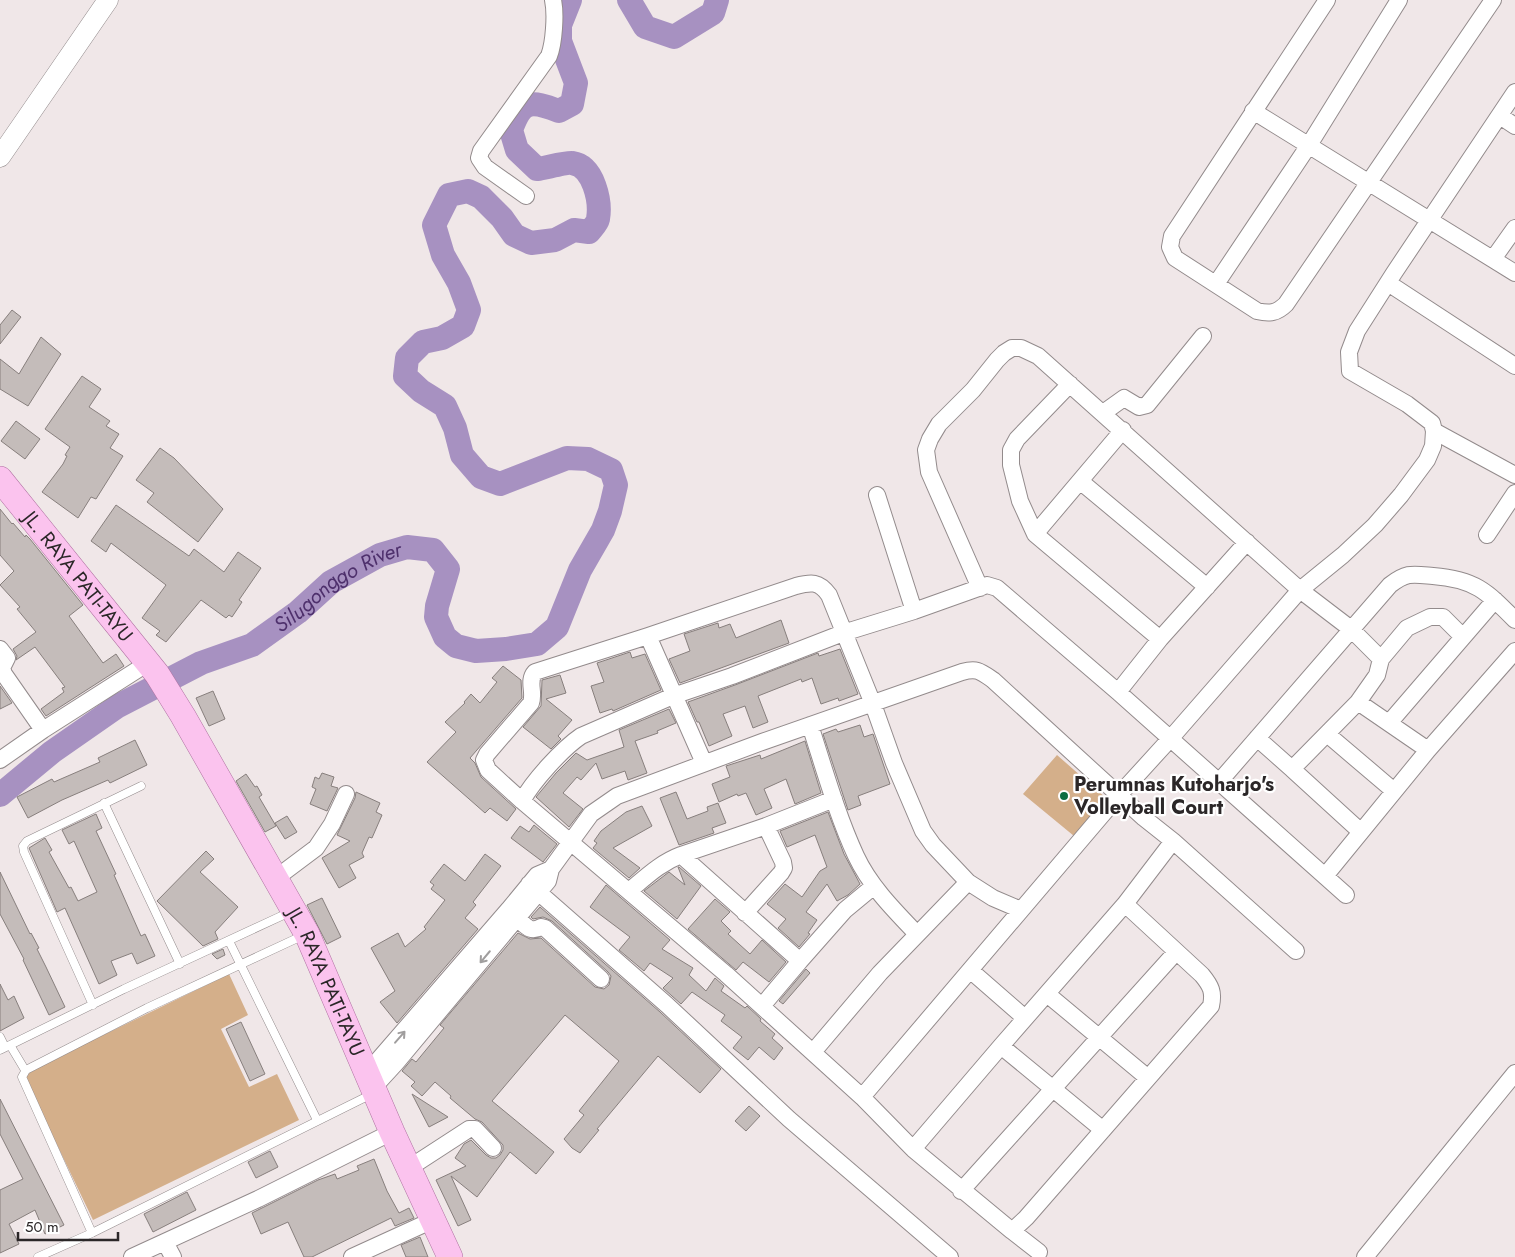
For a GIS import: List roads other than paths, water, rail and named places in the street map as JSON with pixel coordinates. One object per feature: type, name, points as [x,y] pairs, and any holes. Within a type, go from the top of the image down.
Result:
[{"type":"main road","name":"JL. RAYA PATI-TAYU","points":[[0,479],[152,668],[183,716],[307,934],[392,1132],[450,1257]]},
{"type":"street","points":[[0,156],[108,0]]},
{"type":"street","points":[[526,196],[484,167],[479,158],[481,151],[549,56],[555,8],[553,0]]},
{"type":"street","points":[[1327,0],[1172,236],[1170,247],[1175,258],[1257,311],[1268,314],[1279,311],[1286,304],[1493,0]]},
{"type":"street","points":[[1216,284],[1309,145],[1399,0]]},
{"type":"street","points":[[862,1097],[1118,795],[1170,739],[1300,590],[1343,555],[1375,525],[1401,495],[1427,460],[1433,446],[1434,431],[1432,423],[1406,404],[1350,371],[1349,352],[1357,331],[1515,92]]},
{"type":"street","points":[[1253,111],[1515,273]]},
{"type":"street","points":[[1500,116],[1515,126]]},
{"type":"street","points":[[1493,259],[1515,228]]},
{"type":"street","points":[[1388,284],[1515,366]]},
{"type":"street","points":[[1103,413],[1124,398],[1139,407],[1147,405],[1203,336]]},
{"type":"street","points":[[980,588],[929,472],[926,450],[939,424],[973,390],[997,360],[1012,348],[1022,348],[1030,350],[1070,384],[1300,590],[1351,630],[1381,659]]},
{"type":"street","points":[[1070,384],[1017,440],[1011,450],[1011,465],[1020,501],[1035,534],[1160,639]]},
{"type":"street","points":[[1035,534],[1123,430]]},
{"type":"street","points":[[1434,431],[1515,475]]},
{"type":"street","points":[[1080,481],[1206,587]]},
{"type":"street","points":[[1487,535],[1515,494]]},
{"type":"street","points":[[877,495],[914,612]]},
{"type":"street","points":[[1118,692],[1160,639],[1247,542]]},
{"type":"street","points":[[1219,782],[1390,585],[1402,576],[1412,574],[1464,580],[1495,600],[1515,620]]},
{"type":"street","points":[[1021,910],[993,898],[968,882],[933,845],[923,831],[894,763],[873,704],[829,595],[823,587],[807,583],[648,636],[543,668],[533,674],[531,679],[533,696],[531,703],[487,754],[484,760],[488,770],[522,801],[762,1006],[862,1097],[913,1150],[961,1191],[1039,1252]]},
{"type":"street","points":[[522,801],[528,791],[571,742],[581,736],[673,696],[732,676],[843,633],[914,612],[987,585],[997,588],[1118,692],[1346,896]]},
{"type":"street","points":[[1389,724],[1495,600]]},
{"type":"street","points":[[1292,769],[1358,702],[1377,675],[1381,659],[1407,628],[1430,617],[1443,617],[1463,637]]},
{"type":"street","points":[[648,636],[704,763]]},
{"type":"street","points":[[0,649],[7,659],[2,670],[43,730]]},
{"type":"street","points":[[1325,876],[1428,750],[1515,651]]},
{"type":"street","points":[[0,760],[43,730],[152,668]]},
{"type":"street","points":[[372,1084],[534,889],[548,881],[551,869],[591,814],[617,796],[704,763],[973,669],[981,671],[1118,795],[1296,951]]},
{"type":"street","points":[[1358,702],[1428,750]]},
{"type":"street","points":[[810,726],[834,799],[856,856],[887,904],[917,934]]},
{"type":"street","points":[[1327,734],[1394,791]]},
{"type":"street","points":[[1257,738],[1361,832]]},
{"type":"street","points":[[276,878],[316,848],[332,824],[346,794]]},
{"type":"street","points":[[629,892],[668,860],[766,826],[834,799]]},
{"type":"street","points":[[745,913],[784,868],[766,826]]},
{"type":"street","points":[[913,1150],[1000,1046],[1125,904],[1173,842]]},
{"type":"street","points":[[681,855],[800,961]]},
{"type":"street","points":[[812,1052],[880,973],[968,882]]},
{"type":"street","points":[[762,1006],[844,910],[874,886]]},
{"type":"street","points":[[502,928],[518,919],[534,889]]},
{"type":"street","points":[[534,889],[667,1005],[789,1119],[950,1257]]},
{"type":"street","points":[[1012,1231],[1026,1218],[1211,1006],[1213,995],[1210,985],[1202,975],[1125,904]]},
{"type":"street","points":[[518,919],[530,930],[541,927],[545,928],[600,979]]},
{"type":"street","points":[[961,1191],[1176,952]]},
{"type":"street","points":[[970,970],[1025,1018]]},
{"type":"street","points":[[1047,994],[1148,1078]]},
{"type":"street","points":[[1000,1046],[1103,1130]]},
{"type":"street","points":[[1365,1257],[1515,1073]]},
{"type":"street","points":[[409,1168],[469,1129],[475,1129],[493,1148]]},
{"type":"street","points":[[132,1257],[258,1199],[392,1132]]},
{"type":"street","points":[[352,1257],[434,1220]]},
{"type":"street","points":[[165,1242],[173,1257]]},
{"type":"lane","points":[[93,1005],[24,852],[23,846],[27,841],[141,786]]},
{"type":"lane","points":[[104,803],[180,964]]},
{"type":"lane","points":[[5,1047],[124,988],[180,964],[294,910]]},
{"type":"lane","points":[[92,1233],[22,1077],[25,1070],[240,963],[307,934]]},
{"type":"lane","points":[[229,941],[318,1120]]},
{"type":"lane","points":[[0,1037],[5,1047],[25,1070]]},
{"type":"lane","points":[[38,1257],[92,1233],[318,1120],[372,1084]]},
{"type":"waterway","name":"Silugonggo River","points":[[0,795],[52,752],[118,706],[201,663],[252,645],[298,612],[331,582],[380,555],[407,547],[433,550],[448,569],[437,606],[436,617],[445,637],[456,646],[476,651],[537,644],[557,627],[580,570],[603,530],[610,511],[616,485],[611,470],[588,459],[567,458],[500,484],[481,477],[462,455],[455,428],[445,406],[421,391],[405,376],[407,358],[423,342],[442,338],[463,326],[469,310],[459,283],[443,255],[434,225],[449,195],[468,191],[481,197],[502,218],[514,235],[531,243],[555,240],[574,230],[589,232],[596,224],[599,212],[597,195],[591,178],[586,171],[572,163],[537,169],[517,150],[511,130],[519,113],[528,105],[541,105],[559,111],[572,104],[576,83],[560,41],[560,25],[570,0]]},
{"type":"waterway","name":"Silugonggo River","points":[[629,0],[645,27],[674,37],[713,13],[717,0]]},
{"type":"place","name":"Perumnas Kutoharjo's Volleyball Court","points":[[1064,796]]}]
